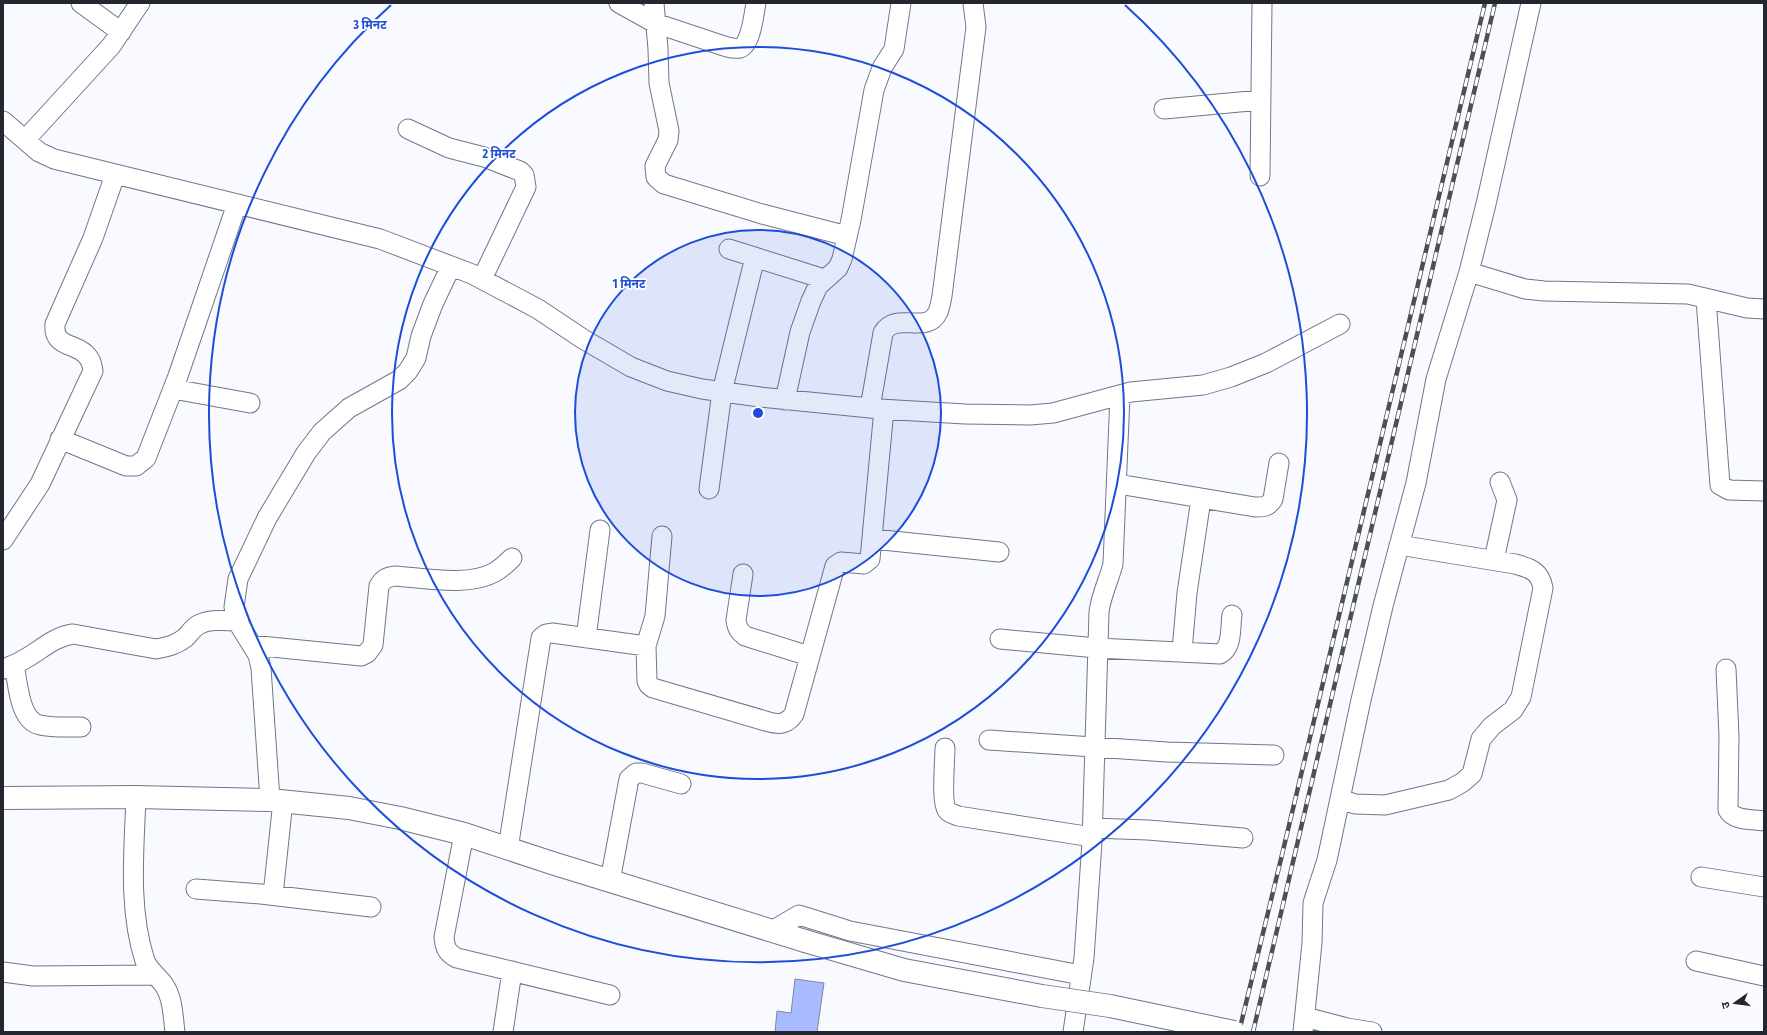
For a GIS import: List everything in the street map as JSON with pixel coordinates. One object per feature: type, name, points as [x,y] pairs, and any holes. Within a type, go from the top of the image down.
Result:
[{"type":"highway","points":[[3,798],[277,800],[349,808],[400,818],[464,834],[610,881],[904,970],[1042,996],[1110,1006],[1234,1032]]},
{"type":"street","points":[[81,3],[121,32]]},
{"type":"street","points":[[25,140],[107,52],[140,3]]},
{"type":"street","points":[[619,3],[655,22],[727,47],[741,48],[749,36],[756,3]]},
{"type":"street","points":[[654,3],[660,95],[669,131],[668,140],[655,166],[656,177],[664,184],[762,214],[847,236]]},
{"type":"street","points":[[785,400],[800,332],[811,301],[818,286],[838,268],[847,236],[874,90],[882,68],[894,49],[901,3]]},
{"type":"street","points":[[662,536],[655,616],[646,646],[647,681],[649,685],[653,688],[776,724],[784,723],[794,714],[835,566],[840,562],[860,565],[868,562],[871,554],[873,539],[877,409],[883,333],[891,324],[920,324],[928,322],[934,318],[938,312],[942,296],[955,202],[976,27],[973,3]]},
{"type":"street","points":[[1260,176],[1262,3]]},
{"type":"street","points":[[1372,1032],[1347,1028],[1304,1025],[1312,943],[1313,903],[1328,860],[1360,700],[1416,483],[1436,379],[1469,272],[1531,3]]},
{"type":"street","points":[[1164,109],[1261,100]]},
{"type":"street","points":[[3,121],[39,152],[54,159],[380,239],[451,266],[538,308],[583,339],[631,367],[667,381],[722,392],[877,409],[965,414],[1030,415],[1053,413],[1120,395],[1203,385],[1231,377],[1266,363],[1340,324]]},
{"type":"street","points":[[408,129],[449,148],[484,157],[524,175],[526,187],[482,280]]},
{"type":"street","points":[[3,540],[40,484],[93,371],[92,363],[85,352],[60,341],[56,337],[55,324],[90,244],[115,175]]},
{"type":"street","points":[[60,439],[126,466],[136,466],[146,458],[173,389],[237,204]]},
{"type":"street","points":[[729,249],[824,279]]},
{"type":"street","points":[[709,489],[722,392],[755,257]]},
{"type":"street","points":[[273,895],[277,800],[261,668],[258,656],[239,621],[234,607],[238,579],[268,518],[306,453],[322,432],[349,408],[400,380],[408,371],[416,358],[421,336],[433,304],[451,266]]},
{"type":"street","points":[[1469,272],[1519,287],[1544,291],[1688,294],[1747,308],[1764,309]]},
{"type":"street","points":[[1706,299],[1720,485],[1729,490],[1764,491]]},
{"type":"street","points":[[173,389],[250,404]]},
{"type":"street","points":[[1073,1032],[1081,975],[1092,832],[1097,648],[1101,600],[1110,577],[1113,564],[1118,484],[1120,395]]},
{"type":"street","points":[[1118,484],[1201,499],[1264,507],[1273,499],[1279,463]]},
{"type":"street","points":[[1494,560],[1507,500],[1500,482]]},
{"type":"street","points":[[1182,651],[1187,593],[1201,499]]},
{"type":"street","points":[[586,638],[600,530]]},
{"type":"street","points":[[873,539],[999,552]]},
{"type":"street","points":[[1340,799],[1355,804],[1385,805],[1449,790],[1463,782],[1472,774],[1481,739],[1492,726],[1513,710],[1521,697],[1526,678],[1543,588],[1541,580],[1529,568],[1494,560],[1399,545]]},
{"type":"street","points":[[252,645],[361,656],[367,653],[373,645],[379,586],[382,581],[395,576],[469,580],[483,577],[495,572],[512,558]]},
{"type":"street","points":[[743,574],[736,620],[736,626],[740,632],[744,636],[809,656]]},
{"type":"street","points":[[1000,639],[1097,648],[1220,654],[1226,651],[1229,646],[1232,615]]},
{"type":"street","points":[[81,728],[39,725],[30,721],[24,710],[9,667],[64,636],[73,634],[156,649],[177,643],[198,625],[205,622],[239,621]]},
{"type":"street","points":[[508,849],[541,638],[546,634],[552,634],[646,646]]},
{"type":"street","points":[[1726,670],[1729,736],[1728,810],[1731,815],[1736,818],[1764,821]]},
{"type":"street","points":[[989,740],[1222,754],[1274,755]]},
{"type":"street","points":[[945,748],[944,799],[946,809],[950,813],[958,816],[1092,832],[1148,830],[1243,838]]},
{"type":"street","points":[[610,881],[629,779],[636,773],[642,773],[681,784]]},
{"type":"street","points":[[136,798],[134,872],[136,917],[146,962],[155,975],[164,984],[167,991],[171,1004],[175,1032]]},
{"type":"street","points":[[464,834],[444,937],[445,947],[448,953],[457,958],[610,995]]},
{"type":"street","points":[[1701,877],[1764,887]]},
{"type":"street","points":[[196,889],[273,895],[371,907]]},
{"type":"street","points":[[772,931],[799,915],[850,931],[1081,975]]},
{"type":"street","points":[[1696,961],[1764,976]]},
{"type":"street","points":[[503,1032],[512,971]]},
{"type":"street","points":[[3,972],[33,976],[155,975]]},
{"type":"building","points":[[795,979],[824,983],[817,1032],[775,1032],[777,1011],[791,1013]]},
{"type":"railway","points":[[1239,1032],[1485,3]]},
{"type":"railway","points":[[1253,1032],[1495,3]]}]
